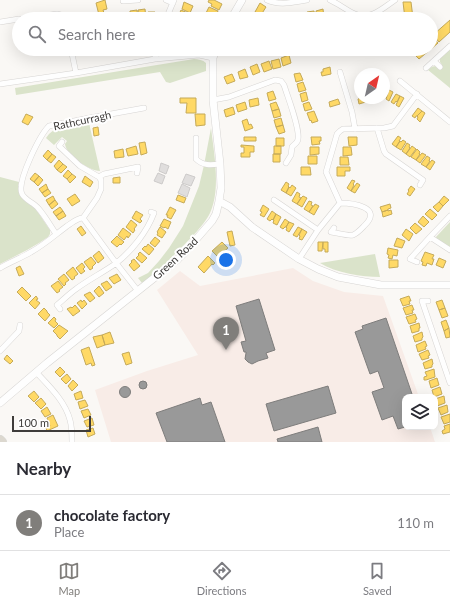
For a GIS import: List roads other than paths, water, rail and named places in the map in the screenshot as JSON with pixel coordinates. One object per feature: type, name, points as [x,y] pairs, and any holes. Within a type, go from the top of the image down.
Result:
[{"type":"street","points":[[123,1],[138,0]]},
{"type":"street","points":[[166,0],[173,1],[169,12]]},
{"type":"street","points":[[235,12],[242,0]]},
{"type":"street","points":[[267,0],[282,4],[307,0]]},
{"type":"street","points":[[330,0],[350,12]]},
{"type":"street","points":[[377,12],[394,0]]},
{"type":"street","points":[[0,22],[12,21]]},
{"type":"street","points":[[426,68],[450,46]]},
{"type":"street","points":[[72,56],[76,73]]},
{"type":"street","points":[[0,84],[76,73],[155,59],[188,56]]},
{"type":"street","points":[[203,56],[212,58]]},
{"type":"street","name":"Green Road","points":[[0,403],[36,372],[186,252],[212,221],[216,214],[221,188],[213,100],[212,58]]},
{"type":"street","points":[[434,61],[440,67]]},
{"type":"street","points":[[343,74],[355,128]]},
{"type":"street","points":[[213,100],[229,97],[275,80],[282,83],[284,85],[298,128],[298,140],[292,146],[291,155],[286,163]]},
{"type":"street","points":[[400,80],[450,122]]},
{"type":"street","points":[[340,203],[326,172],[337,134],[344,129],[384,128],[393,126],[417,94]]},
{"type":"street","name":"Rathcurragh","points":[[56,234],[38,208],[22,194],[21,189],[22,181],[32,152],[41,137],[49,126],[144,108]]},
{"type":"street","points":[[377,128],[386,154],[423,180],[420,185]]},
{"type":"street","points":[[196,138],[196,159],[204,164],[220,164]]},
{"type":"street","name":"Rathcurragh","points":[[62,142],[59,146],[72,159],[80,166],[99,177]]},
{"type":"street","points":[[0,268],[30,253],[72,222],[83,218],[97,198],[101,189],[101,180],[99,177],[104,174],[138,167],[137,173]]},
{"type":"street","points":[[274,200],[318,230]]},
{"type":"street","points":[[219,201],[230,207],[252,227],[299,259],[338,277],[381,285],[450,285]]},
{"type":"street","points":[[334,228],[332,232],[352,235],[358,232],[370,220],[371,216],[368,210],[360,206],[350,203],[340,203]]},
{"type":"street","points":[[299,259],[318,230],[340,203]]},
{"type":"street","points":[[57,306],[76,289],[116,263],[138,241],[151,222],[154,213],[151,212]]},
{"type":"street","points":[[417,262],[410,259],[450,216]]},
{"type":"street","points":[[83,218],[138,291]]},
{"type":"street","points":[[430,237],[450,250]]},
{"type":"street","points":[[428,301],[422,301],[450,383]]},
{"type":"street","points":[[0,351],[19,331],[20,325]]},
{"type":"street","points":[[36,372],[66,410],[71,421],[72,442]]},
{"type":"place","name":"chocolate factory","points":[[226,350]]}]
